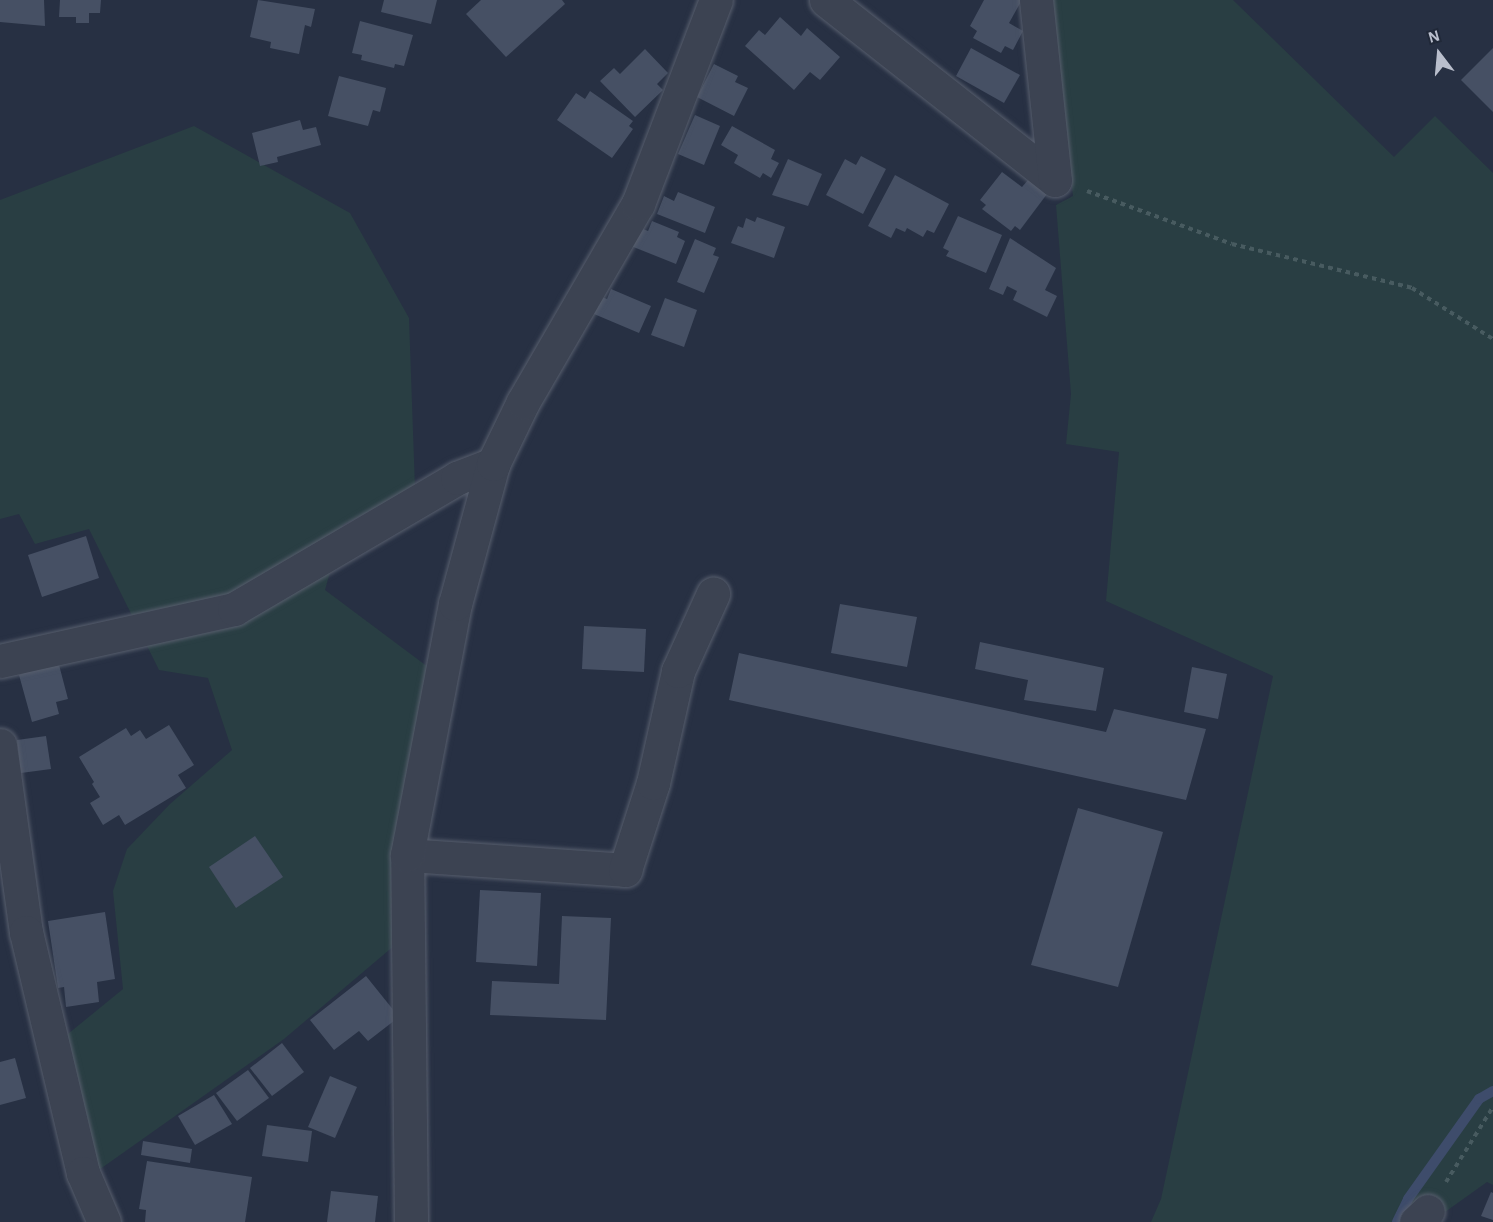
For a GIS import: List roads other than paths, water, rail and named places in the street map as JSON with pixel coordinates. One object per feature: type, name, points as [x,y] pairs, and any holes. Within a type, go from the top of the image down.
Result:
[{"type":"street","points":[[411,1222],[407,855],[455,604],[493,464],[523,402],[638,204],[716,0]]},
{"type":"street","points":[[826,0],[1055,180],[1036,0]]},
{"type":"street","points":[[0,661],[234,609],[457,478],[493,464]]},
{"type":"street","points":[[407,855],[625,870],[653,783],[678,671],[712,594]]},
{"type":"street","points":[[0,745],[13,934],[82,1173],[104,1222]]},
{"type":"waterway","points":[[1397,1222],[1408,1199],[1479,1099],[1493,1091]]}]
